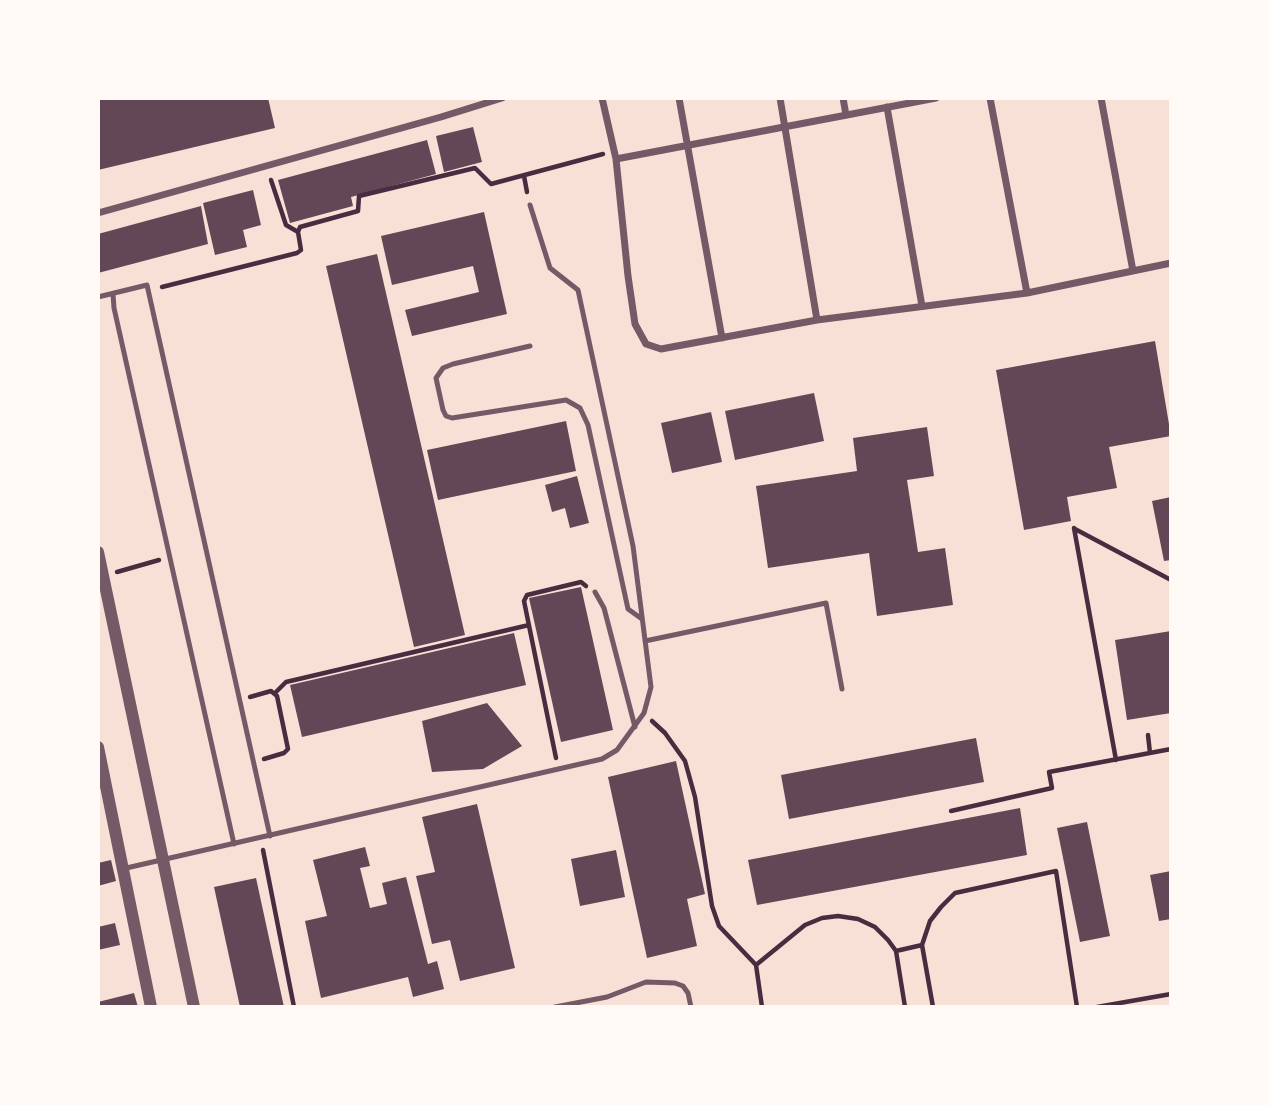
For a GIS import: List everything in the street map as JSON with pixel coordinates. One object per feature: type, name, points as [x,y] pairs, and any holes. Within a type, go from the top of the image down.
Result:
[{"type":"street","points":[[98,213],[502,98]]},
{"type":"street","points":[[602,98],[615,155],[635,324],[646,344],[660,349],[817,320],[1027,293],[1171,263]]},
{"type":"street","points":[[679,98],[722,338]]},
{"type":"street","points":[[780,98],[817,320]]},
{"type":"street","points":[[843,98],[846,115]]},
{"type":"street","points":[[615,155],[687,146],[936,98]]},
{"type":"street","points":[[990,98],[1027,293]]},
{"type":"street","points":[[1101,98],[1133,271]]},
{"type":"street","points":[[887,107],[922,306]]},
{"type":"street","points":[[98,552],[194,1007]]},
{"type":"street","points":[[98,747],[151,1007]]},
{"type":"lane","points":[[122,869],[602,759],[617,750],[644,713],[651,687],[633,546],[578,290],[550,268],[530,205]]},
{"type":"lane","points":[[98,297],[147,285],[270,836]]},
{"type":"lane","points":[[113,294],[234,844]]},
{"type":"lane","points":[[530,346],[443,368],[436,378],[443,410],[446,416],[452,418],[566,400],[580,408],[588,425],[628,609],[642,619]]},
{"type":"lane","points":[[595,592],[604,608],[635,727]]},
{"type":"lane","points":[[645,641],[826,603],[842,689]]},
{"type":"lane","points":[[555,1007],[607,998],[646,982],[675,983],[683,986],[688,993],[691,1007]]},
{"type":"path","points":[[148,291],[297,253],[301,250],[298,232],[300,226],[358,211],[359,196],[475,168],[491,184],[615,155]]},
{"type":"path","points":[[267,166],[286,226],[298,232]]},
{"type":"path","points":[[1116,760],[1074,528],[1171,580]]},
{"type":"path","points":[[559,770],[524,601],[527,595],[581,582],[595,592]]},
{"type":"path","points":[[275,693],[286,682],[529,625]]},
{"type":"path","points":[[240,700],[271,691],[277,696],[288,749],[285,753],[253,761]]},
{"type":"path","points":[[644,713],[665,733],[685,761],[695,797],[712,906],[719,926],[755,965],[762,1007]]},
{"type":"path","points":[[1148,735],[1150,753]]},
{"type":"path","points":[[951,811],[1052,788],[1049,772],[1171,749]]},
{"type":"path","points":[[260,838],[294,1007]]},
{"type":"path","points":[[933,1007],[922,945],[930,921],[941,907],[955,893],[1056,871],[1077,1007]]},
{"type":"path","points":[[755,965],[805,925],[822,918],[838,916],[858,919],[875,927],[896,951],[905,1007]]},
{"type":"path","points":[[896,951],[922,945]]},
{"type":"path","points":[[1097,1007],[1171,995]]},
{"type":"building","points":[[98,98],[268,98],[275,128],[98,170]]},
{"type":"building","points":[[473,127],[482,162],[444,172],[436,136]]},
{"type":"building","points":[[427,140],[436,174],[351,197],[353,206],[290,223],[278,180]]},
{"type":"building","points":[[253,190],[261,225],[243,230],[247,247],[215,255],[203,203]]},
{"type":"building","points":[[201,206],[208,244],[98,273],[98,234]]},
{"type":"building","points":[[484,212],[507,314],[412,336],[405,310],[479,292],[473,266],[392,285],[381,236]]},
{"type":"building","points":[[377,254],[465,635],[414,647],[326,266]]},
{"type":"building","points":[[1155,341],[1171,436],[1109,447],[1117,488],[1067,497],[1071,521],[1024,530],[996,370]]},
{"type":"building","points":[[814,393],[824,441],[735,460],[725,411]]},
{"type":"building","points":[[711,412],[722,462],[672,473],[661,423]]},
{"type":"building","points":[[566,421],[576,471],[438,500],[427,450]]},
{"type":"building","points":[[927,427],[934,476],[907,480],[918,552],[945,548],[953,605],[877,616],[869,553],[768,568],[756,486],[857,471],[853,438]]},
{"type":"building","points":[[577,476],[589,523],[570,528],[565,508],[552,512],[545,485]]},
{"type":"building","points":[[1171,497],[1171,560],[1164,561],[1152,501]]},
{"type":"building","points":[[581,587],[613,730],[561,742],[529,598]]},
{"type":"building","points":[[1171,631],[1171,713],[1127,720],[1115,640]]},
{"type":"building","points":[[514,633],[526,685],[302,737],[290,685]]},
{"type":"building","points":[[487,703],[522,746],[483,769],[432,772],[422,721]]},
{"type":"building","points":[[976,738],[984,782],[789,819],[781,775]]},
{"type":"building","points":[[676,761],[705,894],[687,899],[697,946],[647,958],[608,777]]},
{"type":"building","points":[[477,804],[515,968],[460,981],[450,940],[432,944],[416,876],[435,872],[422,817]]},
{"type":"building","points":[[1020,808],[1027,855],[757,905],[748,860]]},
{"type":"building","points":[[1087,822],[1110,936],[1080,942],[1057,828]]},
{"type":"building","points":[[365,847],[370,866],[360,868],[370,908],[387,904],[382,883],[406,877],[428,964],[437,961],[444,989],[413,997],[408,977],[321,998],[305,921],[327,916],[313,860]]},
{"type":"building","points":[[616,850],[625,897],[580,906],[571,859]]},
{"type":"building","points":[[111,860],[116,881],[98,886],[98,863]]},
{"type":"building","points":[[1171,871],[1171,919],[1159,921],[1150,875]]},
{"type":"building","points":[[256,878],[284,1007],[240,1007],[214,887]]},
{"type":"building","points":[[115,923],[120,945],[98,950],[98,927]]},
{"type":"building","points":[[134,993],[138,1007],[98,1007],[98,1002]]}]
